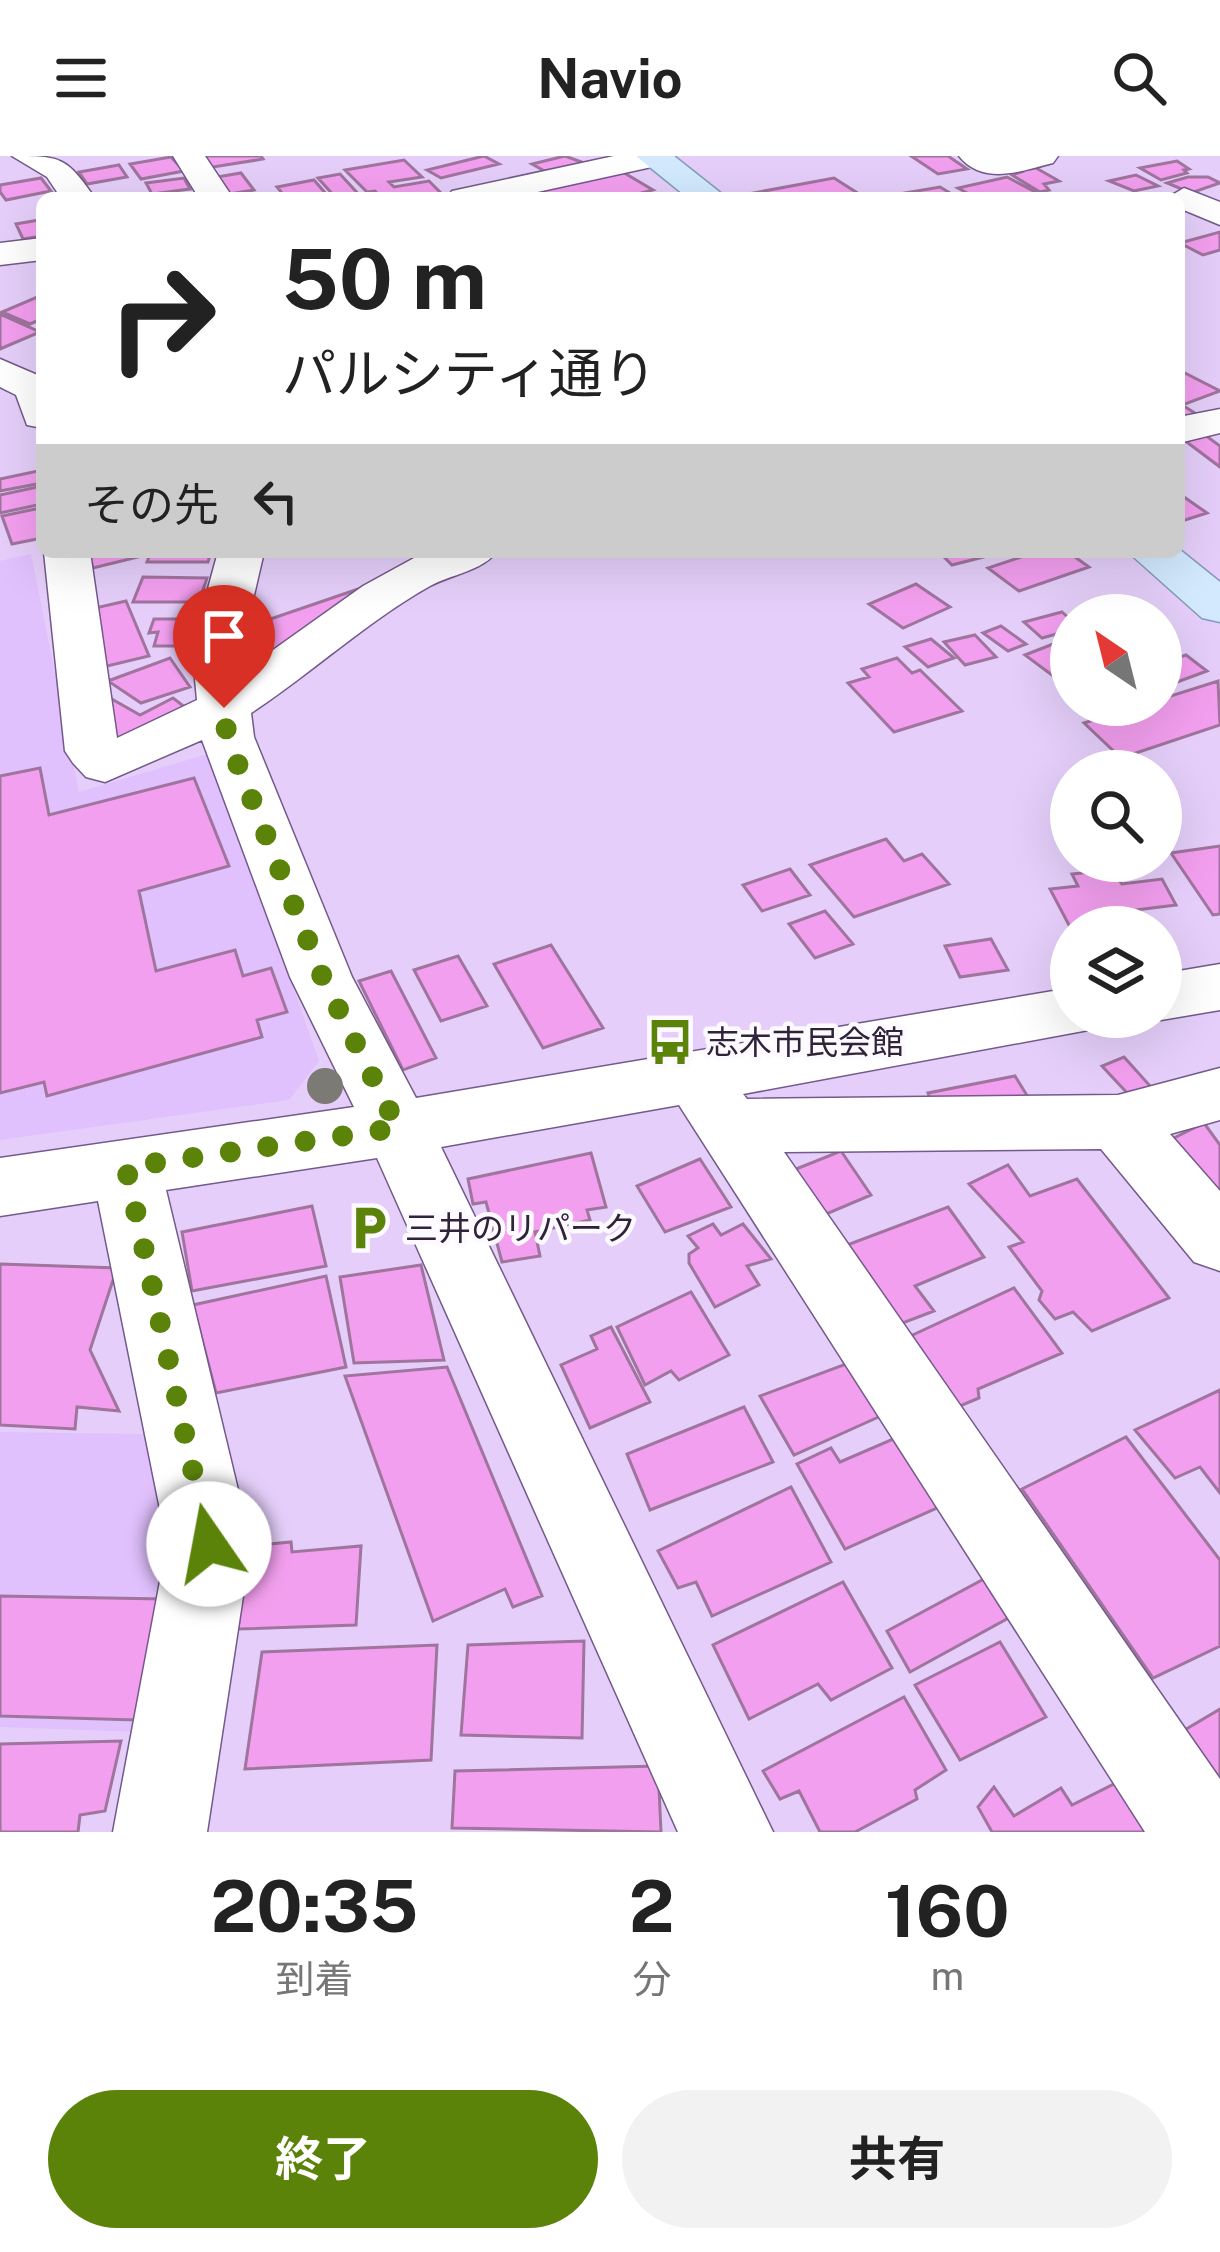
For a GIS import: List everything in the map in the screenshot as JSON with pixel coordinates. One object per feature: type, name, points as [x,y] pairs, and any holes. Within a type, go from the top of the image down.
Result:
[{"type":"main road","points":[[655,156],[702,192]]},
{"type":"main road","points":[[1159,558],[1220,607]]},
{"type":"street","points":[[28,156],[59,170],[75,192]]},
{"type":"street","points":[[188,156],[212,192]]},
{"type":"street","points":[[491,192],[655,156]]},
{"type":"street","points":[[975,156],[990,166],[1042,156]]},
{"type":"street","points":[[1185,198],[1220,214]]},
{"type":"street","points":[[0,254],[36,250]]},
{"type":"street","points":[[0,362],[36,347]]},
{"type":"street","points":[[0,371],[34,389],[36,396]]},
{"type":"street","points":[[1185,429],[1220,421]]},
{"type":"street","points":[[69,558],[92,751],[105,765],[224,708],[333,631],[453,558]]},
{"type":"street","points":[[239,558],[217,647],[227,737],[322,976],[398,1128],[726,1832]]},
{"type":"street","points":[[1182,993],[1220,987]]},
{"type":"street","points":[[712,1101],[1050,1017]]},
{"type":"street","points":[[0,1187],[398,1128],[712,1101],[1118,1122],[1220,1094]]},
{"type":"street","points":[[712,1101],[1200,1832]]},
{"type":"street","points":[[1118,1122],[1220,1241]]},
{"type":"street","points":[[126,1167],[209,1544],[160,1832]]},
{"type":"shaded area","points":[[31,554],[79,792],[211,753],[319,1061],[289,1100],[0,1140],[0,561]]},
{"type":"shaded area","points":[[0,1432],[147,1434],[171,1526],[140,1732],[0,1727]]},
{"type":"building","points":[[197,156],[261,156],[263,159],[207,168]]},
{"type":"building","points":[[484,156],[499,164],[441,178],[427,170]]},
{"type":"building","points":[[565,156],[587,164],[548,173],[532,164]]},
{"type":"building","points":[[911,156],[948,156],[967,169],[938,174]]},
{"type":"building","points":[[171,157],[184,171],[141,179],[130,164]]},
{"type":"building","points":[[404,160],[422,177],[389,182],[394,187],[429,181],[440,192],[367,192],[345,170]]},
{"type":"building","points":[[1177,161],[1189,169],[1184,170],[1187,173],[1161,180],[1140,168]]},
{"type":"building","points":[[1029,164],[1059,181],[1044,184],[1049,190],[1040,192],[1012,175],[1021,172],[1013,168]]},
{"type":"building","points":[[119,165],[127,177],[87,184],[79,172]]},
{"type":"building","points":[[621,171],[653,190],[645,192],[536,192]]},
{"type":"building","points":[[241,173],[254,190],[221,192],[211,178]]},
{"type":"building","points":[[340,174],[356,192],[331,192],[318,178]]},
{"type":"building","points":[[1136,175],[1158,186],[1134,191],[1109,181]]},
{"type":"building","points":[[1007,177],[1035,192],[965,192],[958,188]]},
{"type":"building","points":[[1208,177],[1220,183],[1191,193],[1167,183]]},
{"type":"building","points":[[41,178],[51,191],[6,200],[0,185]]},
{"type":"building","points":[[184,178],[190,189],[151,192],[146,183]]},
{"type":"building","points":[[834,178],[856,192],[759,192]]},
{"type":"building","points":[[314,180],[324,192],[281,192],[277,187]]},
{"type":"building","points":[[940,187],[948,192],[911,192]]},
{"type":"building","points":[[36,221],[36,237],[23,239],[16,224]]},
{"type":"building","points":[[1220,232],[1220,250],[1203,255],[1185,242]]},
{"type":"building","points":[[36,298],[36,322],[30,324],[2,312]]},
{"type":"building","points":[[0,314],[36,330],[36,334],[0,349]]},
{"type":"building","points":[[1185,373],[1220,391],[1185,404]]},
{"type":"building","points":[[1205,435],[1220,446],[1220,467],[1185,441]]},
{"type":"building","points":[[36,471],[36,484],[0,491],[0,479]]},
{"type":"building","points":[[36,487],[36,505],[0,513],[0,495]]},
{"type":"building","points":[[1185,498],[1207,513],[1185,520]]},
{"type":"building","points":[[36,509],[36,539],[12,544],[2,516]]},
{"type":"building","points":[[89,558],[134,558],[93,568]]},
{"type":"building","points":[[149,558],[209,558],[208,562],[147,562]]},
{"type":"building","points":[[945,558],[979,558],[952,565]]},
{"type":"building","points":[[1018,558],[1076,558],[1089,567],[1019,591],[988,568]]},
{"type":"building","points":[[143,577],[207,578],[199,602],[133,602]]},
{"type":"building","points":[[916,584],[950,607],[903,628],[869,604]]},
{"type":"building","points":[[370,585],[295,645],[264,656],[241,629]]},
{"type":"building","points":[[126,601],[149,656],[103,667],[82,611]]},
{"type":"building","points":[[1050,615],[1050,636],[1042,638],[1024,622]]},
{"type":"building","points":[[154,619],[193,619],[185,646],[154,646],[158,632],[149,633]]},
{"type":"building","points":[[1001,626],[1026,644],[1008,651],[983,633]]},
{"type":"building","points":[[975,635],[996,657],[965,665],[944,642]]},
{"type":"building","points":[[931,639],[954,658],[928,667],[905,647]]},
{"type":"building","points":[[1050,645],[1050,674],[1025,655]]},
{"type":"building","points":[[1186,655],[1207,671],[1182,680],[1182,656]]},
{"type":"building","points":[[170,658],[190,687],[141,703],[108,681]]},
{"type":"building","points":[[897,658],[912,673],[920,670],[962,711],[894,732],[848,683],[869,677],[862,669]]},
{"type":"building","points":[[1218,681],[1220,725],[1145,750],[1113,750],[1087,726],[1182,726],[1182,692]]},
{"type":"building","points":[[110,698],[140,715],[173,698],[190,711],[125,744],[101,731]]},
{"type":"building","points":[[40,768],[49,815],[194,778],[229,866],[139,891],[156,971],[235,950],[243,976],[271,968],[287,1012],[257,1020],[262,1037],[47,1096],[44,1082],[0,1093],[0,776]]},
{"type":"building","points":[[886,839],[904,861],[922,854],[949,884],[854,917],[810,865]]},
{"type":"building","points":[[1220,846],[1220,914],[1213,915],[1182,869],[1182,851]]},
{"type":"building","points":[[790,869],[810,895],[762,911],[743,885]]},
{"type":"building","points":[[1076,882],[1164,882],[1176,905],[1059,906],[1050,889],[1078,886]]},
{"type":"building","points":[[825,911],[853,944],[815,958],[789,924]]},
{"type":"building","points":[[991,939],[1008,970],[960,977],[945,946]]},
{"type":"building","points":[[551,945],[603,1028],[543,1048],[494,964]]},
{"type":"building","points":[[458,956],[487,1006],[441,1021],[414,970]]},
{"type":"building","points":[[391,971],[436,1058],[403,1070],[359,981]]},
{"type":"building","points":[[1124,1057],[1151,1087],[1129,1095],[1102,1066]]},
{"type":"building","points":[[1015,1076],[1028,1097],[931,1101],[928,1093]]},
{"type":"building","points":[[1204,1123],[1220,1145],[1220,1204],[1172,1139]]},
{"type":"building","points":[[841,1151],[871,1195],[817,1218],[786,1173]]},
{"type":"building","points":[[591,1153],[606,1207],[587,1210],[590,1220],[535,1232],[540,1256],[502,1262],[486,1202],[473,1204],[468,1179]]},
{"type":"building","points":[[700,1159],[731,1207],[665,1232],[637,1186]]},
{"type":"building","points":[[1008,1165],[1030,1196],[1077,1179],[1169,1298],[1092,1331],[1073,1312],[1055,1319],[1039,1300],[1042,1291],[1009,1247],[1023,1242],[969,1184]]},
{"type":"building","points":[[312,1206],[326,1266],[192,1291],[182,1232]]},
{"type":"building","points":[[948,1207],[984,1257],[915,1286],[934,1311],[895,1326],[847,1245]]},
{"type":"building","points":[[713,1224],[721,1235],[743,1224],[771,1259],[747,1266],[759,1285],[715,1307],[689,1263],[689,1254],[698,1248],[688,1236]]},
{"type":"building","points":[[0,1264],[117,1268],[90,1350],[119,1411],[77,1407],[75,1429],[0,1425]]},
{"type":"building","points":[[421,1265],[444,1360],[354,1363],[340,1277]]},
{"type":"building","points":[[326,1276],[346,1367],[216,1393],[193,1305]]},
{"type":"building","points":[[1014,1288],[1062,1353],[978,1389],[979,1398],[953,1409],[904,1339]]},
{"type":"building","points":[[691,1292],[729,1355],[679,1380],[671,1371],[645,1385],[617,1327]]},
{"type":"building","points":[[611,1327],[650,1402],[590,1428],[561,1365],[597,1349],[591,1336]]},
{"type":"building","points":[[846,1364],[883,1415],[794,1455],[760,1396]]},
{"type":"building","points":[[447,1367],[542,1596],[513,1607],[505,1589],[433,1621],[345,1376]]},
{"type":"building","points":[[1220,1390],[1220,1493],[1200,1467],[1175,1478],[1135,1430]]},
{"type":"building","points":[[744,1407],[773,1462],[650,1510],[627,1454]]},
{"type":"building","points":[[1126,1437],[1220,1560],[1220,1646],[1153,1678],[1022,1489]]},
{"type":"building","points":[[893,1439],[939,1507],[845,1549],[797,1464],[831,1448],[840,1462]]},
{"type":"building","points":[[791,1487],[831,1562],[712,1616],[696,1582],[678,1588],[658,1551]]},
{"type":"building","points":[[291,1542],[292,1552],[361,1546],[356,1625],[238,1629],[248,1546]]},
{"type":"building","points":[[984,1579],[1014,1615],[910,1672],[887,1631]]},
{"type":"building","points":[[843,1582],[892,1668],[831,1700],[818,1684],[749,1719],[713,1645]]},
{"type":"building","points":[[0,1596],[162,1599],[136,1720],[0,1716]]},
{"type":"building","points":[[584,1641],[582,1738],[461,1735],[468,1645]]},
{"type":"building","points":[[1000,1642],[1046,1717],[960,1760],[915,1685]]},
{"type":"building","points":[[437,1645],[431,1760],[245,1769],[262,1652]]},
{"type":"building","points":[[904,1697],[946,1770],[915,1790],[917,1799],[855,1832],[820,1832],[799,1791],[780,1799],[763,1771]]},
{"type":"building","points":[[1220,1709],[1220,1792],[1178,1734]]},
{"type":"building","points":[[121,1741],[105,1811],[80,1815],[78,1832],[0,1832],[0,1744]]},
{"type":"building","points":[[658,1766],[661,1832],[452,1828],[455,1771]]},
{"type":"building","points":[[1116,1783],[1153,1832],[992,1832],[978,1807],[994,1787],[1014,1816],[1061,1788],[1072,1805]]},
{"type":"place","name":"志木市民会館","points":[[670,1042]]},
{"type":"place","name":"三井のリパーク","points":[[369,1228]]},
{"type":"route","points":[[209,1544],[126,1167],[398,1128],[322,976],[227,737],[224,708]]}]
